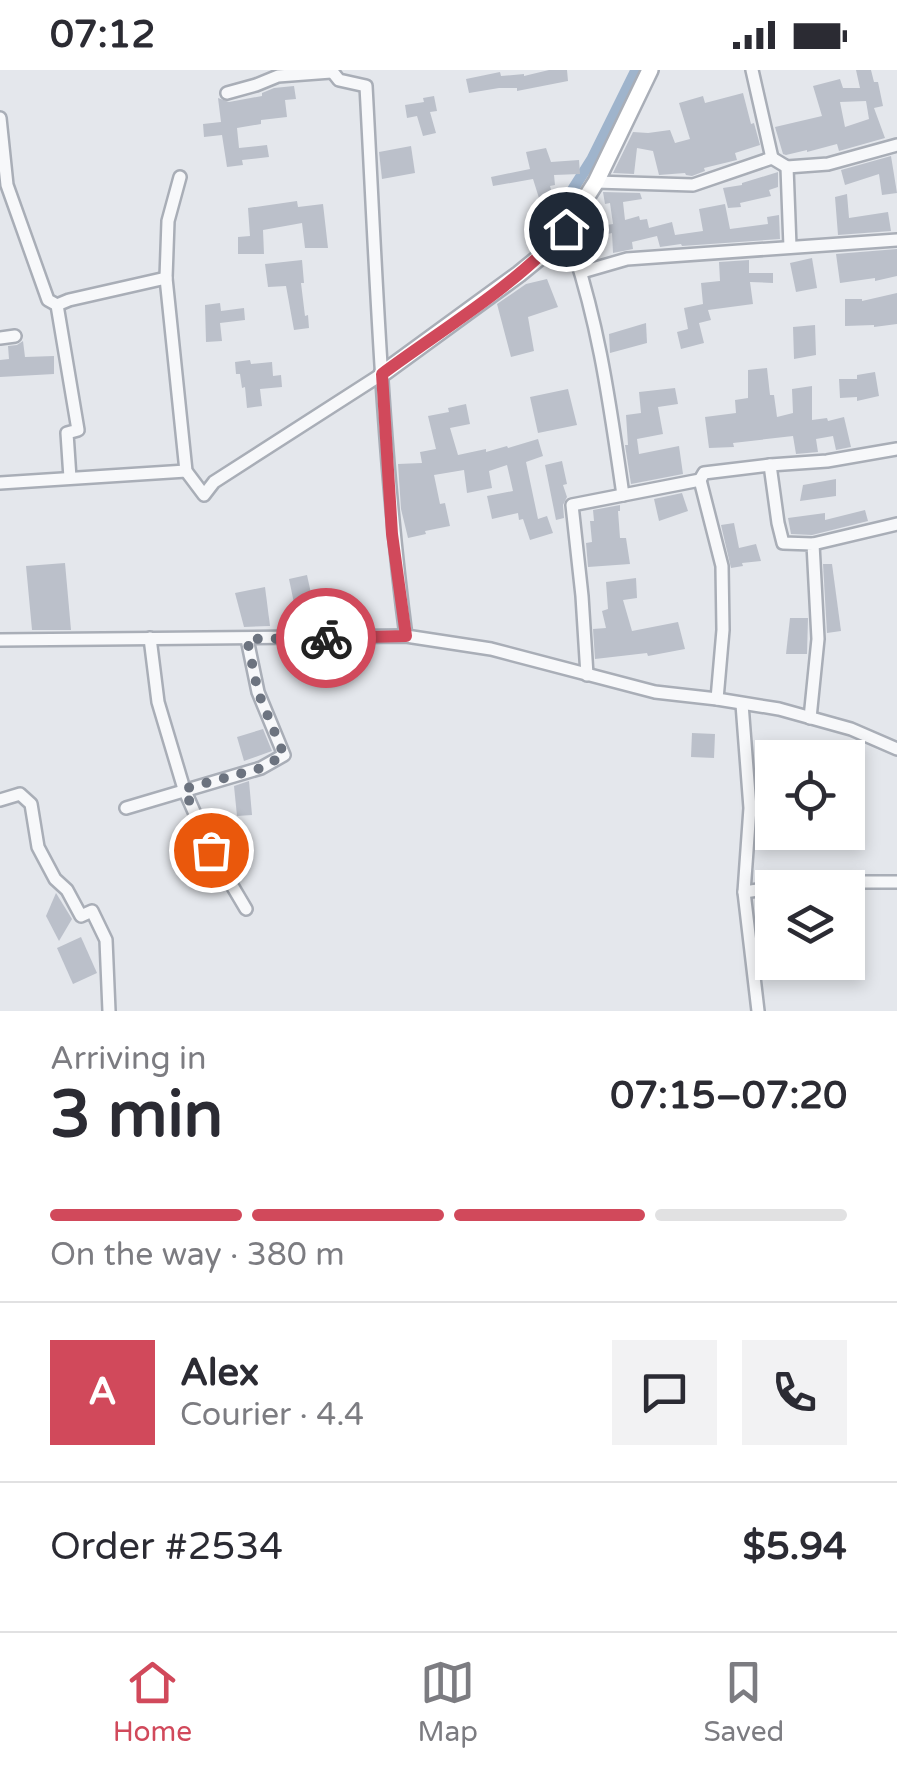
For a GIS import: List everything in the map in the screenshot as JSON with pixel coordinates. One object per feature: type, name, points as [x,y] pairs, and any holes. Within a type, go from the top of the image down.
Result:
[{"type":"street","points":[[180,177],[168,221],[166,278],[186,471],[204,495],[214,482],[382,374],[546,252],[596,182],[650,70]]},
{"type":"street","points":[[752,70],[772,158]]},
{"type":"street","points":[[227,92],[278,76],[331,71],[339,80],[366,86],[392,534],[406,636]]},
{"type":"street","points":[[0,118],[6,185],[48,300],[57,305]]},
{"type":"street","points":[[596,182],[693,185],[772,158],[787,166],[828,164],[897,145]]},
{"type":"street","points":[[787,166],[790,247]]},
{"type":"street","points":[[566,229],[582,272],[606,378],[623,495]]},
{"type":"street","points":[[582,272],[628,259],[897,240]]},
{"type":"street","points":[[57,305],[166,278]]},
{"type":"street","points":[[57,305],[78,430],[67,433],[70,478]]},
{"type":"street","points":[[0,338],[15,336]]},
{"type":"street","points":[[718,699],[724,630],[722,566],[700,480],[704,472],[827,462],[897,449]]},
{"type":"street","points":[[770,465],[783,543],[813,544],[897,524]]},
{"type":"street","points":[[0,483],[186,471]]},
{"type":"street","points":[[587,676],[572,505],[700,480]]},
{"type":"street","points":[[810,718],[818,639],[813,544]]},
{"type":"street","points":[[0,640],[406,636],[491,649],[655,692],[779,709],[850,729],[897,749]]},
{"type":"street","points":[[150,638],[158,702],[184,789],[211,850],[246,908]]},
{"type":"street","points":[[126,808],[261,768],[284,755],[258,692],[247,639]]},
{"type":"street","points":[[742,704],[750,808],[744,892],[758,1011]]},
{"type":"street","points":[[0,800],[20,794],[30,804],[38,846],[55,879],[80,916],[92,911],[106,940],[109,1011]]},
{"type":"street","points":[[865,882],[897,882]]},
{"type":"street","points":[[744,892],[755,890]]},
{"type":"building","points":[[567,70],[568,81],[517,91],[499,88],[469,93],[466,79],[500,72],[501,76],[524,76]]},
{"type":"building","points":[[856,70],[871,70],[883,106],[874,108],[885,138],[839,151],[837,144],[783,154],[775,127],[822,116],[813,86],[840,79],[843,88],[860,88]],"holes":[[[866,101],[869,119],[845,127],[840,102]]]},
{"type":"building","points":[[294,86],[296,99],[285,100],[287,117],[237,128],[239,148],[267,145],[269,157],[242,160],[243,165],[227,167],[222,135],[204,137],[203,124],[221,122],[218,98],[229,102]]},
{"type":"building","points":[[743,93],[760,145],[735,153],[737,160],[704,168],[705,171],[692,176],[659,175],[653,151],[637,148],[634,174],[613,173],[633,132],[670,130],[675,143],[690,139],[679,103],[703,96],[705,103]]},
{"type":"building","points":[[434,96],[437,111],[430,112],[436,133],[423,136],[417,116],[407,118],[405,105]]},
{"type":"building","points":[[411,146],[415,173],[382,179],[379,152]]},
{"type":"building","points":[[546,148],[551,162],[579,160],[580,174],[554,175],[555,185],[550,186],[557,210],[544,214],[533,179],[493,186],[491,177],[530,169],[526,152]]},
{"type":"building","points":[[891,156],[897,193],[882,195],[879,174],[845,185],[841,170]]},
{"type":"building","points":[[778,172],[778,187],[769,190],[771,196],[728,208],[723,188]]},
{"type":"building","points":[[603,192],[640,193],[642,199],[623,202],[625,220],[639,216],[640,220],[647,219],[649,228],[672,222],[675,235],[703,231],[699,209],[725,204],[730,229],[768,224],[767,217],[779,215],[780,239],[660,247],[657,236],[632,242],[633,249],[613,253],[612,233],[591,238],[598,258],[587,261],[577,232],[585,220],[588,219],[588,228],[613,224],[610,203],[605,204]]},
{"type":"building","points":[[847,194],[849,218],[888,212],[891,231],[838,235],[835,197]]},
{"type":"building","points":[[297,201],[298,207],[323,204],[328,248],[305,248],[302,223],[263,230],[264,254],[238,254],[238,237],[250,236],[248,208]]},
{"type":"building","points":[[897,249],[897,276],[840,283],[836,254]]},
{"type":"building","points":[[812,258],[817,288],[796,292],[790,263]]},
{"type":"building","points":[[302,260],[301,283],[309,328],[294,330],[286,286],[268,287],[265,264]]},
{"type":"building","points":[[749,260],[749,273],[773,273],[773,283],[750,282],[753,304],[708,310],[711,320],[699,323],[704,343],[681,349],[677,332],[688,329],[684,308],[703,304],[701,283],[720,281],[719,262]]},
{"type":"building","points":[[547,279],[558,307],[528,317],[534,351],[511,357],[497,304],[526,284]]},
{"type":"building","points":[[897,293],[897,324],[845,326],[845,299],[862,301]]},
{"type":"building","points":[[220,303],[221,311],[244,308],[245,320],[220,323],[222,341],[206,342],[205,305]]},
{"type":"building","points":[[646,323],[647,343],[610,353],[609,334]]},
{"type":"building","points":[[815,325],[816,355],[794,359],[793,327]]},
{"type":"building","points":[[23,341],[25,357],[54,356],[54,374],[0,377],[0,360],[9,359],[8,346]]},
{"type":"building","points":[[250,360],[251,364],[272,362],[273,376],[281,375],[282,387],[260,389],[262,406],[247,408],[245,387],[242,388],[240,374],[236,374],[235,362]]},
{"type":"building","points":[[767,368],[777,417],[793,413],[792,389],[812,386],[812,420],[844,417],[851,447],[836,450],[833,436],[816,439],[818,452],[796,454],[793,436],[709,448],[705,417],[736,413],[735,400],[748,398],[748,370]]},
{"type":"building","points":[[875,372],[879,396],[857,401],[857,397],[840,398],[839,379],[857,379],[857,375]]},
{"type":"building","points":[[675,388],[678,404],[658,407],[663,434],[637,439],[639,454],[679,446],[683,474],[631,484],[625,445],[626,415],[641,413],[639,392]]},
{"type":"building","points":[[568,389],[577,425],[538,433],[530,397]]},
{"type":"building","points":[[466,404],[470,424],[450,428],[458,455],[538,439],[543,456],[526,462],[538,519],[547,516],[553,533],[530,540],[518,513],[492,519],[487,496],[513,491],[507,465],[489,471],[492,488],[467,493],[464,470],[434,475],[450,526],[408,538],[401,509],[398,464],[422,463],[420,452],[436,449],[428,416]]},
{"type":"building","points":[[562,461],[567,497],[564,518],[556,520],[545,465]]},
{"type":"building","points":[[836,479],[836,496],[800,501],[803,485]]},
{"type":"building","points":[[682,493],[688,511],[659,521],[654,499]]},
{"type":"building","points":[[620,505],[620,538],[626,538],[630,564],[588,567],[586,543],[592,542],[593,510]]},
{"type":"building","points":[[865,510],[868,521],[812,535],[791,534],[788,518],[825,513],[825,520]]},
{"type":"building","points":[[734,523],[739,548],[756,544],[761,561],[731,568],[721,525]]},
{"type":"building","points":[[65,563],[71,630],[32,630],[26,566]]},
{"type":"building","points":[[823,564],[832,564],[841,631],[827,633]]},
{"type":"building","points":[[307,575],[312,598],[306,599],[312,628],[293,626],[289,610],[295,608],[289,579]]},
{"type":"building","points":[[636,578],[637,598],[623,600],[632,631],[678,622],[685,649],[595,659],[593,629],[606,628],[602,611],[608,609],[606,582]]},
{"type":"building","points":[[265,587],[270,626],[244,627],[235,593]]},
{"type":"building","points":[[790,618],[808,618],[807,654],[786,654]]},
{"type":"building","points":[[263,729],[272,751],[244,761],[237,737]]},
{"type":"building","points":[[692,733],[715,734],[714,758],[691,757]]},
{"type":"building","points":[[249,781],[252,815],[237,816],[234,786]]},
{"type":"building","points":[[56,893],[72,919],[59,941],[46,916]]},
{"type":"building","points":[[81,937],[97,973],[73,984],[57,948]]},
{"type":"waterway","points":[[549,227],[592,159],[636,70]]},
{"type":"way so far","points":[[211,850],[184,789],[261,768],[284,755],[258,692],[247,639],[326,638]]},
{"type":"route","points":[[326,638],[406,636],[392,534],[382,374],[519,274],[566,229]]}]
